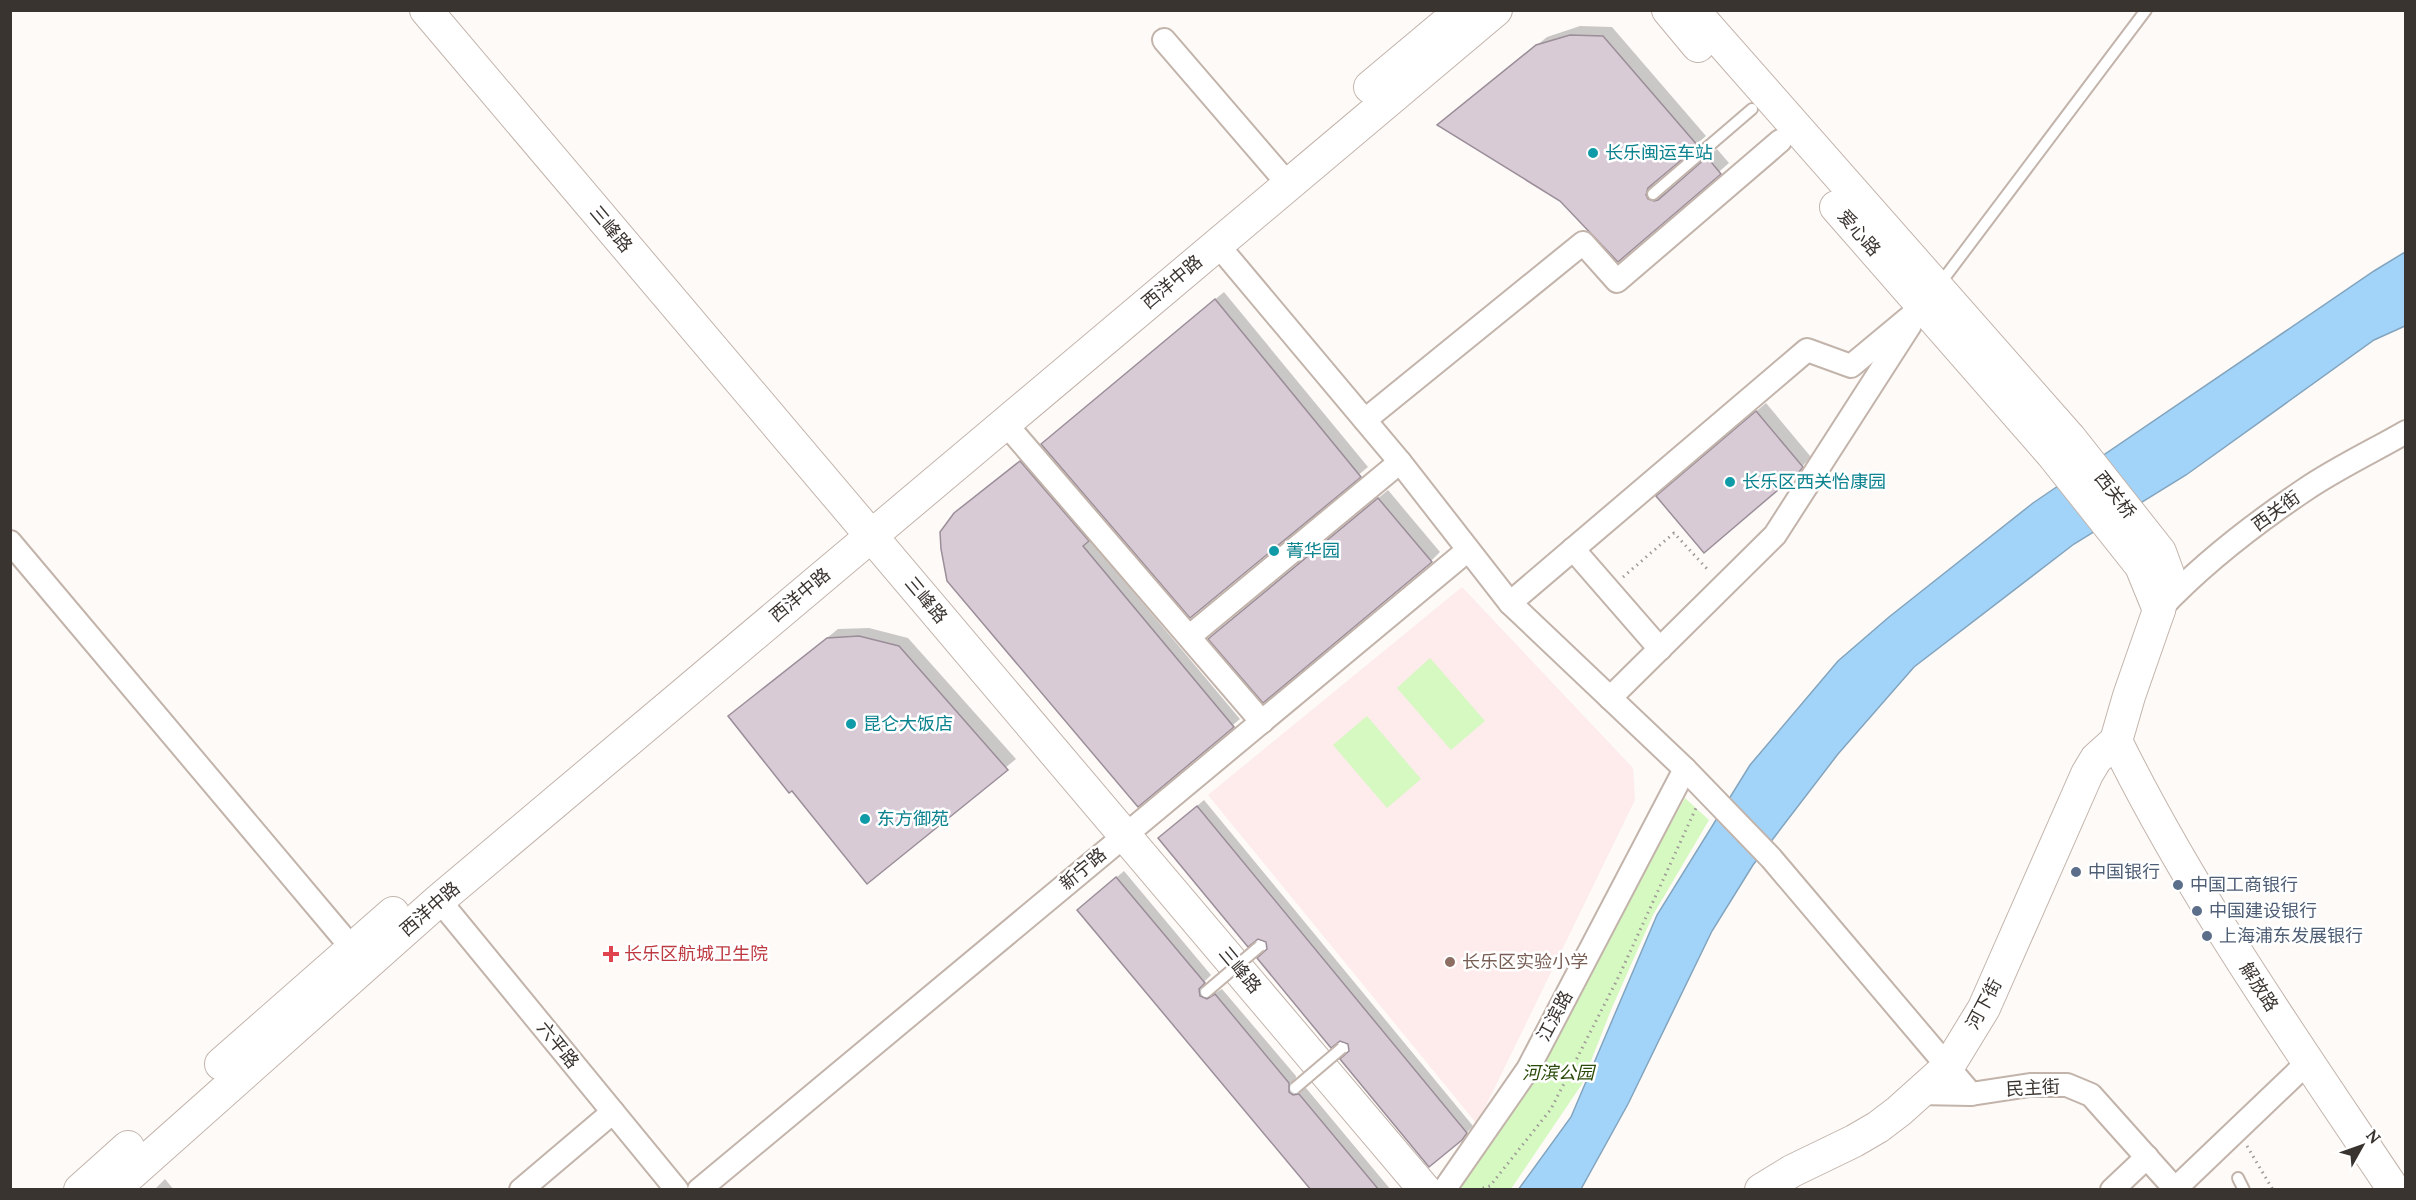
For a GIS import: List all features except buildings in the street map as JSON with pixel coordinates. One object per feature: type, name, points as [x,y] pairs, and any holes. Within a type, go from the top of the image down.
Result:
[{"type":"main road","name":"三峰路","points":[[426,10],[1425,1190]]},
{"type":"main road","name":"西洋中路","points":[[80,1190],[360,956],[1281,176],[1462,10]]},
{"type":"main road","name":"西洋中路","points":[[113,1190],[360,956],[440,900],[864,528],[1005,423],[1217,244],[1281,176],[1496,10]]},
{"type":"main road","name":"爱心路","points":[[1668,10],[1780,141],[1929,298],[2061,446]]},
{"type":"main road","name":"爱心路","points":[[1693,10],[1929,298]]},
{"type":"main road","name":"西关桥","points":[[2061,446],[2150,559],[2159,610]]},
{"type":"main road","points":[[2116,741],[2159,610]]},
{"type":"main road","name":"解放路","points":[[2116,741],[2147,805],[2191,881],[2394,1190]]},
{"type":"main road","name":"河下街","points":[[1761,1190],[1792,1171],[1878,1127],[1948,1066],[1984,1008],[2087,774],[2097,759],[2116,741]]},
{"type":"street","points":[[1164,40],[1281,176]]},
{"type":"street","points":[[1365,420],[1583,243],[1617,281],[1780,141]]},
{"type":"street","points":[[1217,244],[1400,462],[1510,603],[1685,769],[1771,858],[1971,1094]]},
{"type":"street","points":[[1510,603],[1807,350],[1851,366],[1929,298]]},
{"type":"street","points":[[1610,698],[1775,535],[1929,298]]},
{"type":"street","points":[[1005,423],[1262,722]]},
{"type":"street","name":"西关街","points":[[2159,610],[2185,582],[2307,488],[2406,432]]},
{"type":"street","points":[[1190,636],[1400,462]]},
{"type":"street","points":[[10,542],[360,956]]},
{"type":"street","points":[[1573,549],[1660,649]]},
{"type":"street","name":"新宁路","points":[[699,1190],[1468,550]]},
{"type":"street","name":"江滨路","points":[[1444,1190],[1528,1069],[1685,769]]},
{"type":"street","name":"六平路","points":[[440,900],[677,1190]]},
{"type":"street","points":[[2175,1189],[2308,1062]]},
{"type":"street","name":"民主街","points":[[1918,1093],[1971,1094],[2030,1085],[2067,1085],[2091,1095],[2175,1189]]},
{"type":"street","points":[[521,1190],[613,1112]]},
{"type":"street","points":[[2112,1190],[2147,1157]]},
{"type":"lane","points":[[1929,298],[2146,10]]},
{"type":"lane","points":[[1653,194],[1752,109]]},
{"type":"lane","points":[[1206,992],[1260,945]]},
{"type":"lane","points":[[1295,1088],[1342,1048]]},
{"type":"lane","points":[[2238,1178],[2244,1190]]},
{"type":"path","points":[[1608,590],[1674,533],[1723,586]]},
{"type":"path","points":[[1478,1190],[1490,1186],[1551,1109],[1614,986],[1696,810],[1685,769]]},
{"type":"path","points":[[2237,1129],[2273,1190]]},
{"type":"shaded area","name":"长乐区实验小学","points":[[1462,587],[1633,768],[1635,800],[1477,1124],[1208,795]]},
{"type":"green space","points":[[1430,658],[1485,721],[1451,750],[1397,688]]},
{"type":"green space","points":[[1367,716],[1421,779],[1387,808],[1333,745]]},
{"type":"green space","name":"河滨公园","points":[[1685,798],[1709,820],[1653,915],[1611,1010],[1582,1084],[1511,1189],[1456,1190],[1576,993]]},
{"type":"water","points":[[2405,252],[2405,326],[2374,340],[2186,475],[2074,544],[1914,667],[1838,754],[1753,865],[1712,931],[1628,1104],[1581,1189],[1518,1190],[1571,1117],[1657,915],[1750,765],[1838,661],[1889,617],[2033,503]]},
{"type":"place","name":"长乐闽运车站","points":[[1593,153]]},
{"type":"place","name":"长乐区西关怡康园","points":[[1730,482]]},
{"type":"place","name":"菁华园","points":[[1274,551]]},
{"type":"place","name":"昆仑大饭店","points":[[851,724]]},
{"type":"place","name":"东方御苑","points":[[865,819]]},
{"type":"place","name":"中国银行","points":[[2076,872]]},
{"type":"place","name":"中国工商银行","points":[[2178,885]]},
{"type":"place","name":"中国建设银行","points":[[2197,911]]},
{"type":"place","name":"上海浦东发展银行","points":[[2207,936]]},
{"type":"place","name":"长乐区航城卫生院","points":[[611,954]]},
{"type":"place","name":"长乐区实验小学","points":[[1450,962]]}]
